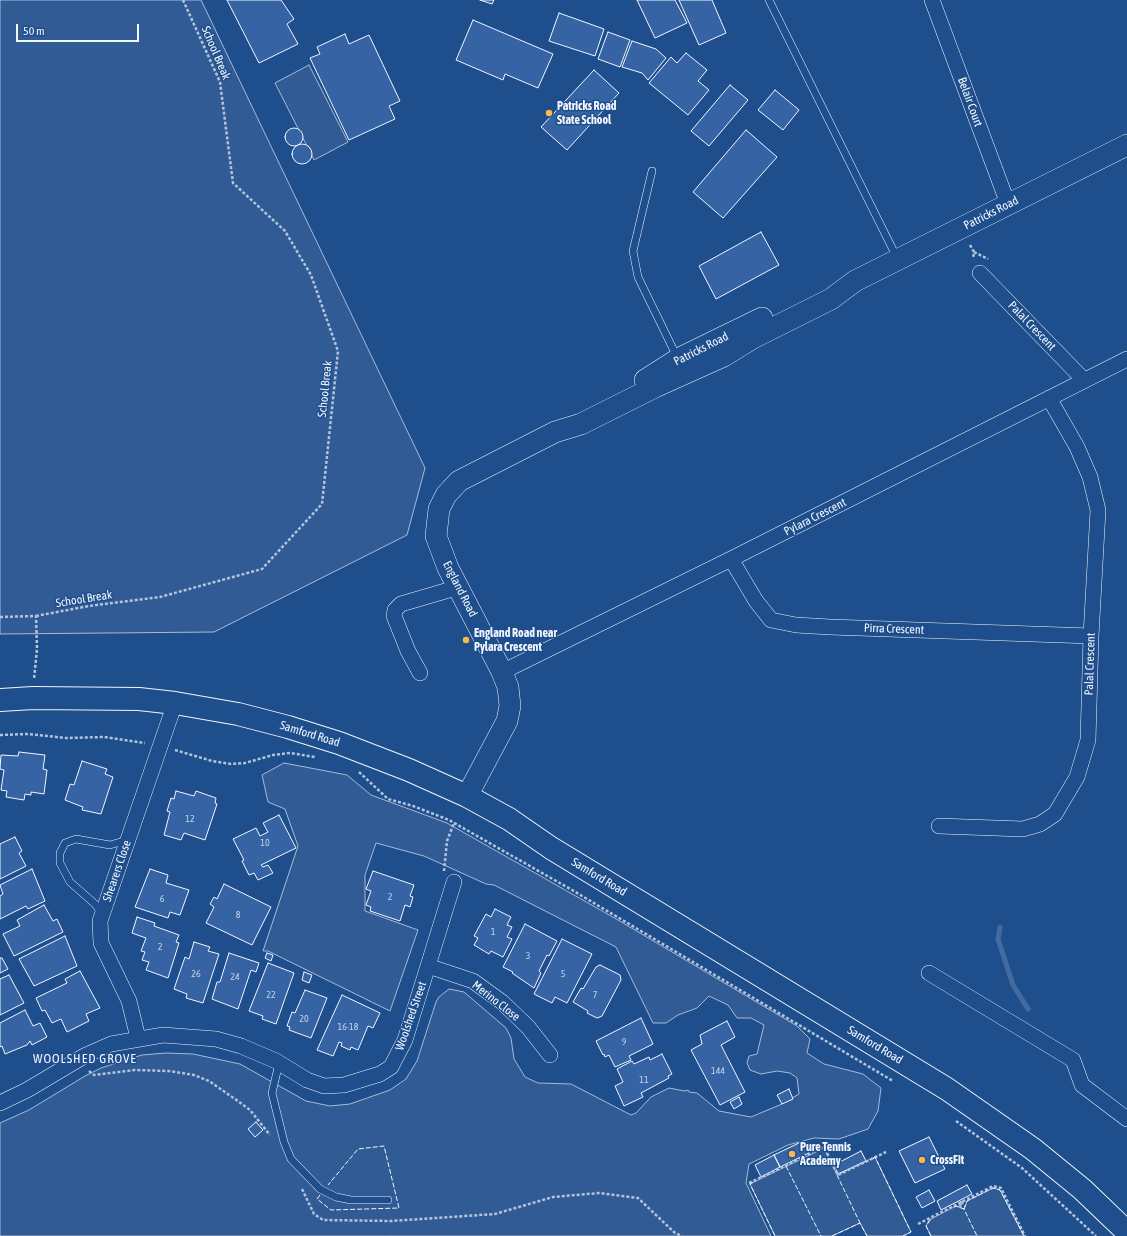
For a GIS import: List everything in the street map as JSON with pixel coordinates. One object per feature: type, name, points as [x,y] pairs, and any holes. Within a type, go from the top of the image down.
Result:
[{"type":"main road","name":"Patricks Road","points":[[439,509],[446,495],[459,481],[554,432],[581,424],[655,387],[724,356],[753,338],[831,299],[855,281],[1127,145]]},
{"type":"main road","name":"Patricks Road","points":[[554,432],[576,414],[657,374],[678,359],[825,288],[855,281]]},
{"type":"main road","name":"England Road","points":[[439,509],[436,536],[440,549],[502,672],[508,687],[510,706],[507,721],[467,796]]},
{"type":"main road","name":"Samford Road","points":[[0,700],[33,698],[103,698],[175,703],[238,714],[288,727],[339,743],[409,770],[467,796],[509,819],[551,848],[947,1090],[1032,1148],[1082,1189],[1127,1232]]},
{"type":"street","name":"Belair Court","points":[[932,0],[1008,204]]},
{"type":"street","name":"Palal Crescent","points":[[980,273],[1084,380]]},
{"type":"street","name":"Pylara Crescent","points":[[502,672],[731,559],[1127,359]]},
{"type":"street","name":"Palal Crescent","points":[[939,826],[1023,829],[1040,824],[1055,814],[1077,777],[1088,740],[1091,636],[1098,510],[1090,478],[1077,447],[1049,398]]},
{"type":"street","name":"Pirra Crescent","points":[[731,559],[756,601],[771,620],[796,625],[830,627],[1091,636]]},
{"type":"street","points":[[420,673],[408,651],[394,616],[395,610],[401,604],[459,587]]},
{"type":"street","name":"Shearers Close","points":[[138,1038],[129,1001],[101,943],[100,921],[175,703]]},
{"type":"street","name":"Woolshed Street","points":[[0,1103],[27,1090],[86,1055],[111,1044],[138,1038],[163,1035],[216,1039],[241,1046],[279,1062],[307,1080],[324,1086],[344,1085],[380,1074],[391,1067],[399,1053],[428,966],[449,877]]},
{"type":"street","name":"Merino Close","points":[[428,966],[473,981],[528,1027],[550,1055]]},
{"type":"street","points":[[929,973],[1073,1060],[1082,1085],[1127,1119]]},
{"type":"lane","points":[[769,0],[898,260]]},
{"type":"lane","points":[[652,172],[633,251],[638,277],[678,359]]},
{"type":"lane","points":[[102,914],[95,904],[70,882],[60,863],[60,854],[65,843],[76,839],[110,845],[127,840]]},
{"type":"lane","points":[[279,1062],[272,1093],[284,1142],[292,1159],[320,1189],[336,1197],[352,1200],[388,1200]]},
{"type":"path","name":"School Break","points":[[0,617],[36,616],[89,606],[160,597],[262,569],[322,504],[338,351],[311,275],[285,231],[233,183],[220,82],[183,0]]},
{"type":"path","points":[[974,252],[985,256],[989,260]]},
{"type":"path","points":[[33,698],[36,649],[36,616]]},
{"type":"path","points":[[0,735],[28,734],[66,738],[104,737],[160,745],[212,761],[231,764],[245,763],[273,755],[290,753],[317,757]]},
{"type":"path","points":[[353,770],[359,772],[388,798],[413,806],[454,823],[572,890],[896,1082]]},
{"type":"path","points":[[449,877],[447,841],[454,823]]},
{"type":"path","points":[[89,1070],[94,1074],[135,1070],[169,1071],[194,1075],[209,1081],[250,1110],[274,1139]]},
{"type":"path","points":[[952,1118],[1022,1168],[1096,1236]]},
{"type":"path","points":[[750,1183],[824,1147],[838,1175],[886,1152]]},
{"type":"path","points":[[300,1185],[314,1214],[323,1220],[391,1221],[495,1214],[553,1197],[599,1193],[638,1198],[675,1233],[682,1236]]},
{"type":"path","points":[[918,1224],[993,1186],[1001,1188],[1026,1236]]},
{"type":"path","points":[[960,1202],[965,1205]]},
{"type":"path","points":[[960,1202],[960,1207]]},
{"type":"shaded area","points":[[0,0],[201,0],[425,468],[407,535],[214,632],[0,634]]},
{"type":"shaded area","points":[[309,65],[348,142],[314,160],[275,83]]},
{"type":"shaded area","points":[[284,763],[347,775],[371,795],[447,823],[618,920],[797,1026],[810,1039],[807,1053],[824,1064],[863,1074],[881,1088],[878,1111],[868,1129],[839,1139],[814,1138],[788,1145],[749,1164],[746,1183],[771,1236],[0,1236],[0,1123],[29,1110],[85,1076],[101,1068],[142,1055],[166,1053],[193,1054],[240,1064],[306,1101],[330,1106],[350,1104],[390,1090],[406,1079],[417,1061],[436,1002],[439,997],[449,989],[464,992],[506,1028],[511,1038],[514,1059],[525,1077],[538,1083],[571,1084],[631,1115],[636,1113],[651,1097],[669,1088],[685,1091],[688,1090],[689,1092],[697,1093],[719,1111],[751,1117],[782,1104],[799,1094],[797,1078],[790,1073],[777,1071],[761,1074],[750,1070],[747,1063],[749,1056],[757,1054],[764,1025],[751,1018],[737,1018],[728,1005],[709,996],[697,1008],[678,1015],[666,1023],[653,1023],[616,947],[494,885],[486,884],[424,856],[376,843],[365,875],[365,911],[418,930],[390,1011],[268,951],[263,951],[298,846],[285,809],[268,802],[262,775]]},
{"type":"shaded area","points":[[824,1148],[837,1175],[875,1157],[911,1232],[903,1236],[867,1236],[860,1223],[832,1236],[775,1236],[750,1184]]},
{"type":"shaded area","points":[[993,1188],[1000,1190],[1024,1236],[931,1236],[926,1226],[929,1220],[956,1206],[964,1209],[967,1201]]},
{"type":"building","points":[[227,0],[281,0],[294,19],[287,24],[298,44],[259,63]]},
{"type":"building","points":[[480,0],[494,0],[492,4]]},
{"type":"building","points":[[637,0],[675,0],[687,23],[655,38]]},
{"type":"building","points":[[679,0],[712,0],[726,33],[699,45]]},
{"type":"building","points":[[559,13],[604,29],[595,56],[549,41]]},
{"type":"building","points":[[473,20],[553,54],[538,88],[505,74],[503,80],[456,60]]},
{"type":"building","points":[[608,32],[630,40],[620,67],[598,59]]},
{"type":"building","points":[[345,34],[349,44],[369,35],[400,101],[389,106],[395,119],[349,140],[310,58],[320,54],[317,47]]},
{"type":"building","points":[[632,41],[656,49],[666,58],[648,80],[642,73],[622,67]]},
{"type":"building","points":[[686,53],[707,70],[698,81],[709,90],[688,115],[649,83],[671,57],[677,63]]},
{"type":"building","points":[[594,70],[619,93],[567,150],[541,127]]},
{"type":"building","points":[[730,85],[748,100],[709,146],[691,131]]},
{"type":"building","points":[[775,90],[799,110],[783,130],[758,110]]},
{"type":"building","points":[[294,128],[300,131],[303,137],[300,143],[294,146],[288,143],[285,137],[288,131]]},
{"type":"building","points":[[746,130],[777,157],[723,218],[693,192]]},
{"type":"building","points":[[302,144],[309,147],[312,154],[309,161],[302,164],[295,161],[292,154],[295,147]]},
{"type":"building","points":[[761,232],[779,265],[716,299],[699,266]]},
{"type":"building","points":[[19,752],[45,755],[43,769],[47,770],[44,794],[31,792],[31,795],[25,794],[24,800],[6,797],[7,791],[1,790],[4,770],[0,769],[1,755],[18,756]]},
{"type":"building","points":[[82,761],[107,769],[105,774],[113,777],[101,814],[82,810],[83,807],[65,800],[70,784],[74,785]]},
{"type":"building","points":[[176,791],[194,796],[196,791],[216,798],[215,803],[217,804],[205,840],[184,833],[181,840],[164,835],[170,812],[167,811],[171,798],[174,799]]},
{"type":"building","points":[[279,815],[296,848],[261,865],[263,867],[268,865],[273,873],[258,880],[254,873],[249,875],[242,861],[244,860],[233,839],[256,828],[260,836],[268,832],[263,823]]},
{"type":"building","points":[[15,837],[22,851],[19,853],[26,866],[0,879],[0,844]]},
{"type":"building","points":[[32,869],[45,901],[28,909],[26,906],[0,919],[0,896],[3,894],[0,885]]},
{"type":"building","points":[[150,869],[168,875],[166,883],[189,890],[180,915],[170,912],[168,918],[135,907]]},
{"type":"building","points":[[373,871],[414,885],[410,896],[413,897],[410,907],[405,905],[400,921],[370,911],[371,907],[366,905],[371,891],[366,889]]},
{"type":"building","points":[[224,884],[271,907],[252,945],[206,923],[214,907],[210,904],[214,897],[217,899]]},
{"type":"building","points":[[44,905],[53,921],[57,919],[63,932],[14,956],[3,934],[20,926],[17,920]]},
{"type":"building","points":[[495,909],[511,917],[507,925],[512,927],[507,937],[512,939],[503,957],[491,951],[489,954],[474,945],[478,938],[474,936],[486,914],[491,917]]},
{"type":"building","points":[[137,917],[155,923],[154,926],[179,935],[176,942],[179,943],[168,978],[146,970],[149,962],[142,960],[145,952],[141,951],[146,938],[132,933]]},
{"type":"building","points":[[525,924],[557,941],[549,956],[547,955],[539,971],[541,973],[534,988],[512,973],[513,972],[503,967]]},
{"type":"building","points":[[65,936],[77,966],[34,986],[19,959]]},
{"type":"building","points":[[562,939],[592,954],[567,1003],[555,997],[552,1003],[534,994]]},
{"type":"building","points":[[194,942],[210,947],[208,951],[219,954],[203,1003],[186,998],[187,994],[174,989],[185,957],[189,959]]},
{"type":"building","points":[[229,953],[259,963],[256,972],[251,970],[238,1009],[212,999],[217,982],[220,982]]},
{"type":"building","points":[[267,953],[273,955],[271,961],[265,958]]},
{"type":"building","points":[[0,958],[2,958],[8,969],[0,973]]},
{"type":"building","points":[[268,963],[294,973],[276,1024],[262,1019],[263,1016],[249,1011]]},
{"type":"building","points":[[600,965],[620,975],[621,980],[602,1016],[597,1018],[587,1013],[588,1011],[573,1002],[581,988],[583,989],[596,967]]},
{"type":"building","points":[[80,971],[100,1008],[86,1014],[89,1021],[67,1032],[61,1019],[52,1023],[45,1010],[42,1011],[36,998],[67,983],[65,979]]},
{"type":"building","points":[[304,972],[312,975],[309,983],[302,980]]},
{"type":"building","points":[[9,975],[24,1003],[0,1015],[0,979]]},
{"type":"building","points":[[305,990],[327,998],[311,1038],[289,1030],[290,1027],[287,1026],[292,1012],[295,1013]]},
{"type":"building","points":[[342,995],[380,1013],[373,1028],[368,1026],[358,1050],[351,1047],[350,1050],[341,1046],[342,1043],[339,1042],[333,1056],[317,1050]]},
{"type":"building","points":[[25,1010],[33,1026],[40,1023],[47,1037],[32,1045],[30,1041],[27,1045],[5,1054],[2,1046],[0,1047],[0,1023]]},
{"type":"building","points":[[641,1018],[653,1044],[629,1056],[631,1060],[615,1067],[609,1055],[605,1057],[604,1054],[603,1055],[596,1041]]},
{"type":"building","points":[[727,1021],[735,1037],[721,1045],[745,1092],[720,1105],[691,1050],[702,1044],[700,1035]]},
{"type":"building","points":[[662,1054],[672,1074],[668,1076],[669,1078],[641,1093],[643,1097],[624,1106],[615,1086],[623,1082],[617,1069],[632,1061],[634,1064],[649,1057],[650,1060]]},
{"type":"building","points":[[789,1089],[793,1099],[782,1104],[777,1095]]},
{"type":"building","points":[[739,1097],[742,1104],[734,1109],[730,1102]]},
{"type":"building","points":[[256,1122],[263,1130],[255,1137],[248,1129]]},
{"type":"building","name":"CrossFit","points":[[929,1137],[945,1169],[915,1183],[899,1151]]},
{"type":"building","name":"Pure Tennis Academy","points":[[803,1141],[809,1153],[780,1167],[774,1155]]},
{"type":"building","points":[[861,1151],[866,1161],[838,1174],[834,1165]]},
{"type":"building","points":[[774,1155],[780,1167],[761,1177],[755,1165]]},
{"type":"building","points":[[967,1185],[972,1194],[941,1210],[937,1201]]},
{"type":"building","points":[[929,1190],[935,1201],[922,1208],[916,1197]]},
{"type":"waterway","points":[[1000,927],[998,939],[1013,985],[1028,1009]]},
{"type":"fence","points":[[320,1195],[317,1199],[331,1210],[399,1208],[384,1146],[358,1149],[328,1185]]},
{"type":"fence","points":[[873,1159],[875,1157],[911,1232],[903,1236]]},
{"type":"fence","points":[[786,1166],[821,1236]]},
{"type":"fence","points":[[837,1175],[860,1223]]},
{"type":"fence","points":[[753,1182],[750,1184],[775,1236]]},
{"type":"fence","points":[[964,1209],[967,1201],[993,1188],[1000,1190],[1024,1236]]},
{"type":"fence","points":[[954,1207],[956,1206],[964,1209],[977,1236]]},
{"type":"fence","points":[[931,1219],[926,1226],[931,1236]]},
{"type":"fence","points":[[832,1236],[860,1223],[867,1236]]},
{"type":"place","name":"Patricks Road State School","points":[[549,113]]},
{"type":"place","name":"England Road near Pylara Crescent","points":[[466,640]]},
{"type":"place","name":"Pure Tennis Academy","points":[[792,1154]]},
{"type":"place","name":"CrossFit","points":[[922,1160]]},
{"type":"district","name":"WOOLSHED GROVE","points":[[85,1059]]}]
